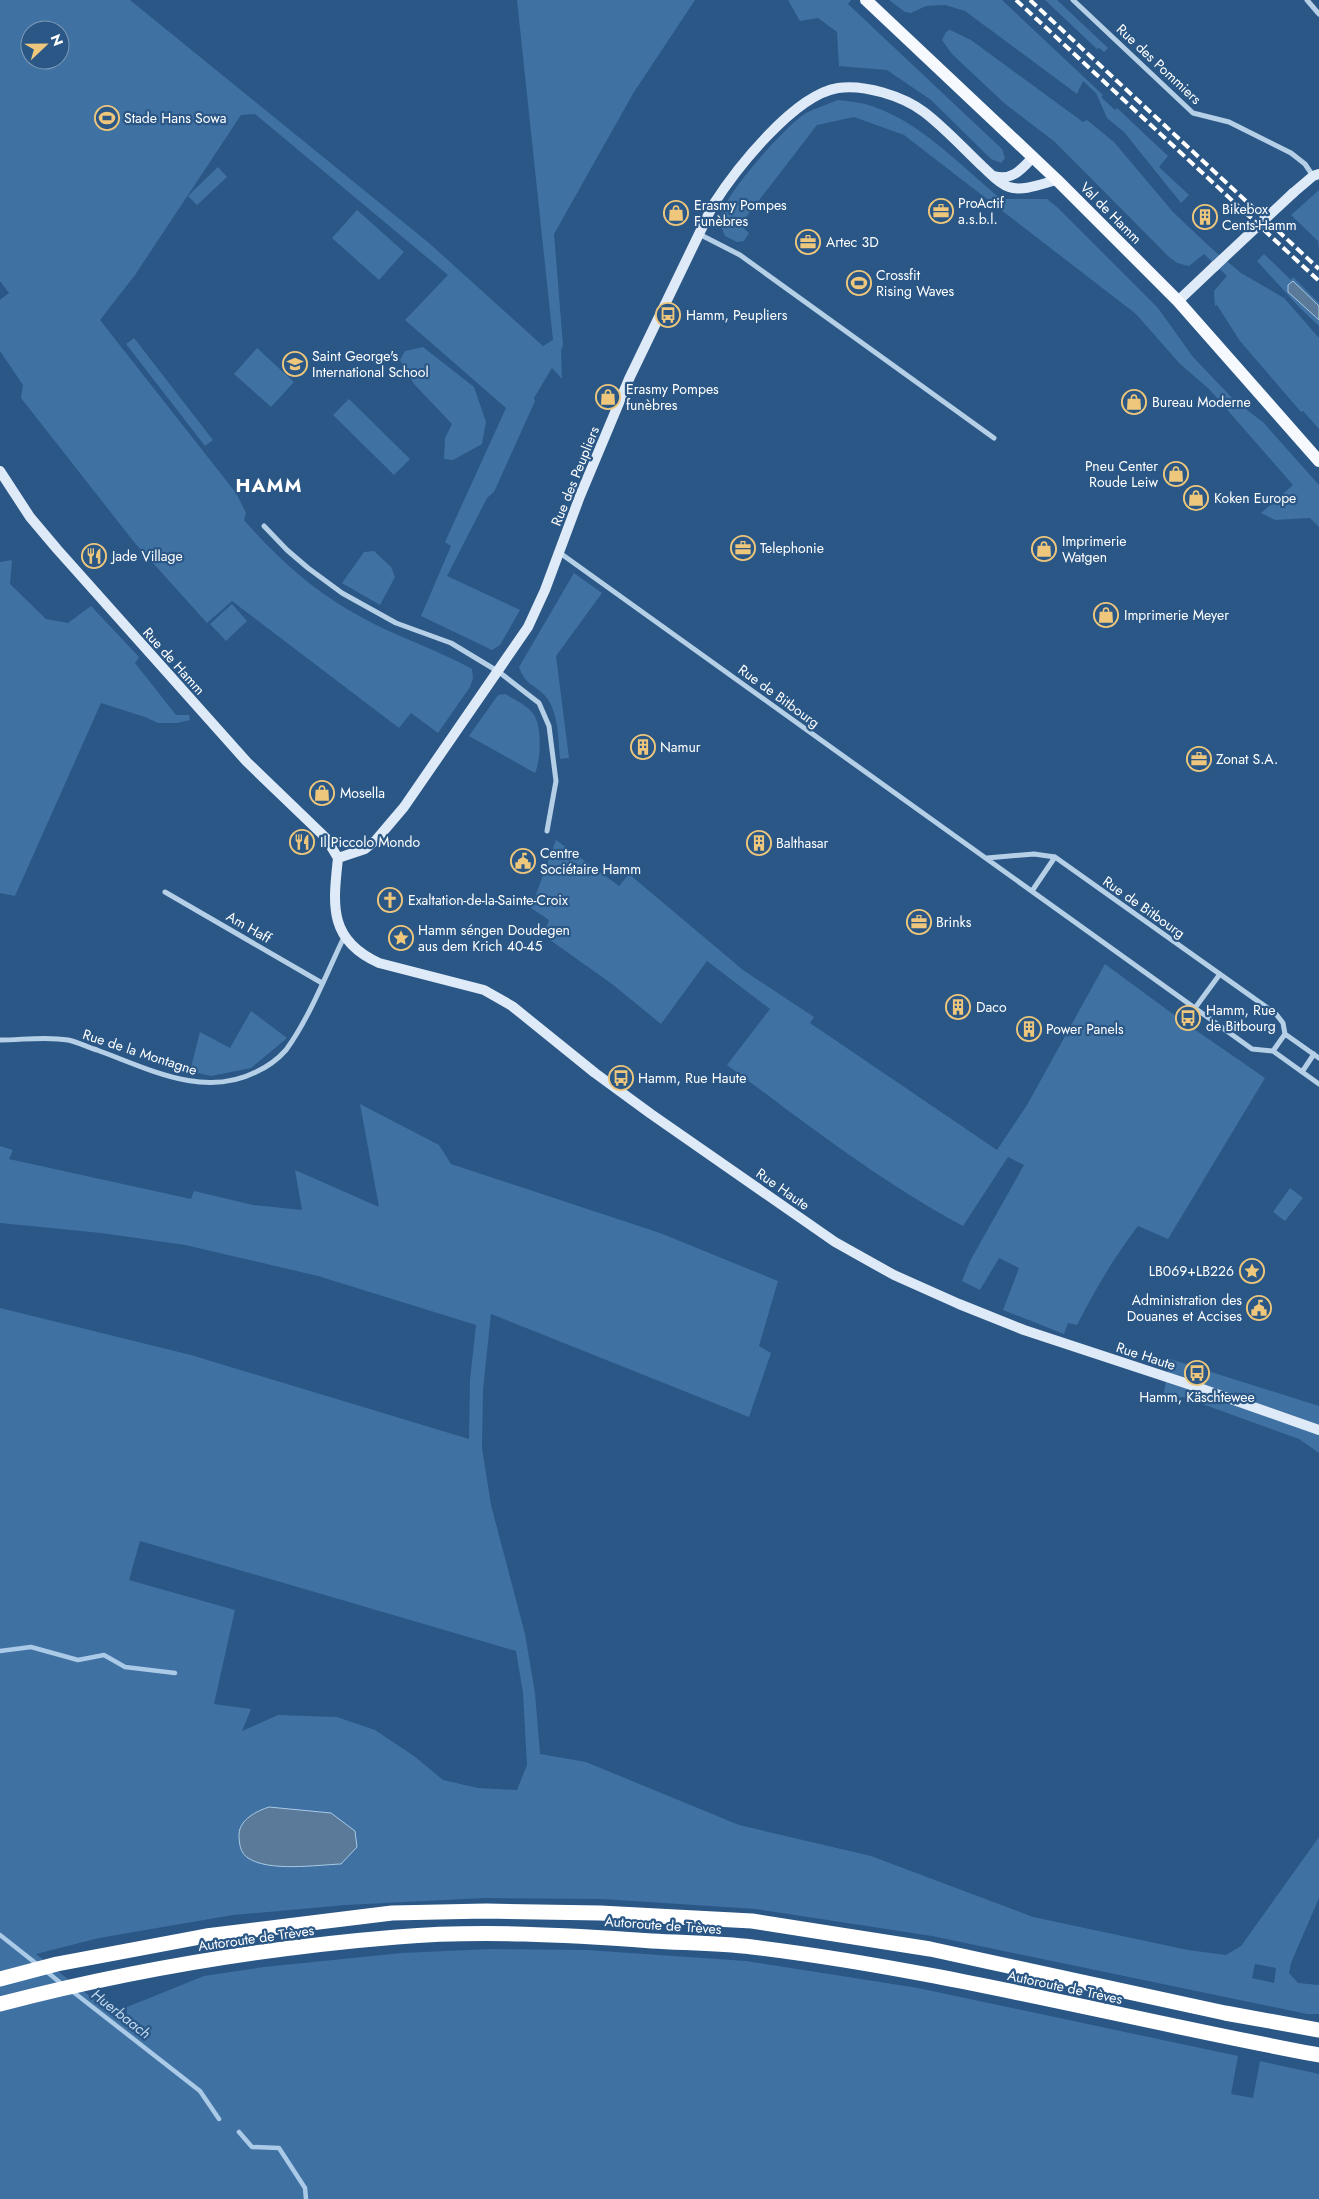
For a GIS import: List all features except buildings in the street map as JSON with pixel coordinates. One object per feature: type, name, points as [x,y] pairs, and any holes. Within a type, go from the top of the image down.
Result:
[{"type":"highway","name":"Autoroute de Trèves","points":[[0,1979],[58,1964],[145,1946],[300,1923],[392,1913],[486,1911],[600,1913],[752,1921],[930,1949],[1225,2013],[1319,2030]]},
{"type":"highway","name":"Autoroute de Trèves","points":[[0,2004],[140,1971],[218,1958],[326,1945],[399,1937],[488,1935],[592,1937],[750,1947],[923,1974],[1218,2037],[1319,2055]]},
{"type":"main road","name":"Val de Hamm","points":[[866,0],[1057,180],[1178,301],[1319,461]]},
{"type":"main road","name":"Rue des Peupliers","points":[[338,858],[365,849],[376,840],[404,807],[499,672],[528,627],[560,553],[580,496],[629,379],[713,205],[729,180],[768,136],[797,108],[818,95],[838,88],[874,90],[900,98],[923,112],[992,176],[1008,187],[1018,189],[1057,180]]},
{"type":"main road","points":[[992,176],[1002,178],[1013,176],[1021,171],[1033,157]]},
{"type":"main road","points":[[1178,301],[1292,193],[1316,175]]},
{"type":"main road","name":"Rue de Hamm","points":[[0,471],[30,517],[56,549],[247,762],[326,838],[338,858]]},
{"type":"main road","name":"Rue Haute","points":[[338,858],[334,903],[337,920],[352,947],[365,956],[379,962],[484,990],[512,1006],[596,1074],[835,1242],[894,1275],[1024,1330],[1319,1430]]},
{"type":"street","name":"Rue des Pommiers","points":[[1073,0],[1193,113],[1229,122],[1291,153],[1316,175]]},
{"type":"street","points":[[1307,0],[1319,14]]},
{"type":"street","points":[[700,234],[740,255],[994,438]]},
{"type":"street","points":[[264,526],[308,568],[342,593],[396,623],[450,643],[499,672],[539,703],[549,726],[556,781],[547,831]]},
{"type":"street","name":"Rue de Bitbourg","points":[[560,553],[1252,1048],[1273,1051],[1319,1084]]},
{"type":"street","name":"Rue de Bitbourg","points":[[986,858],[1034,854],[1055,857],[1276,1014],[1283,1023],[1285,1034],[1319,1058]]},
{"type":"street","points":[[1032,891],[1055,857]]},
{"type":"street","name":"Am Haff","points":[[166,892],[322,982]]},
{"type":"street","name":"Rue de la Montagne","points":[[0,1040],[68,1040],[180,1079],[202,1084],[225,1083],[247,1077],[267,1067],[284,1051],[297,1033],[344,935]]},
{"type":"street","points":[[1195,1008],[1220,974]]},
{"type":"street","points":[[1273,1051],[1285,1034]]},
{"type":"street","points":[[1302,1072],[1314,1054]]},
{"type":"shaded area","points":[[0,0],[130,0],[429,243],[543,346],[553,340],[517,0],[695,0],[634,92],[554,234],[563,345],[561,350],[562,379],[552,368],[534,398],[535,401],[494,492],[487,498],[447,576],[520,610],[500,645],[492,650],[421,616],[451,546],[445,542],[506,408],[405,320],[448,275],[255,114],[241,115],[135,275],[100,320],[236,493],[246,513],[244,520],[284,562],[344,608],[388,631],[445,655],[472,669],[473,678],[470,687],[438,733],[411,713],[399,728],[232,601],[207,623],[134,542],[21,398],[23,385],[0,351],[0,300],[9,293],[0,281]]},
{"type":"shaded area","points":[[788,0],[851,0],[848,4],[1002,149],[1005,158],[1001,163],[991,159],[931,100],[887,70],[839,66],[837,32],[818,18],[800,21]]},
{"type":"shaded area","points":[[889,0],[1002,0],[1103,95],[1101,97],[1115,110],[1117,108],[1168,156],[1159,167],[1189,195],[1181,203],[1124,132],[1107,118],[1096,93],[1083,81],[1077,94],[965,11],[945,5],[926,6],[911,13],[905,12]]},
{"type":"shaded area","points":[[1045,0],[1057,0],[1108,48],[1104,52],[1099,48],[1097,49]]},
{"type":"shaded area","points":[[950,30],[971,40],[1083,122],[1087,120],[1114,142],[1173,212],[1211,248],[1241,273],[1284,298],[1319,338],[1319,429],[1303,411],[1301,412],[1240,341],[1217,305],[1215,306],[1214,291],[1227,276],[1204,254],[1189,266],[1177,263],[1168,256],[1055,142],[1004,103],[952,54],[942,40],[946,32]]},
{"type":"shaded area","points":[[838,100],[865,104],[903,120],[938,144],[1001,199],[1047,199],[1057,207],[1158,308],[1193,357],[1235,401],[1263,422],[1319,485],[1319,527],[1310,518],[1275,520],[1261,513],[1293,485],[1209,389],[1180,364],[1136,314],[904,135],[854,117],[817,125],[740,225],[749,233],[744,241],[737,242],[725,236],[720,217],[721,214],[734,191],[758,160],[785,131],[806,113]]},
{"type":"shaded area","points":[[218,167],[227,177],[197,205],[188,196]]},
{"type":"shaded area","points":[[1319,190],[1319,251],[1318,241],[1291,215]]},
{"type":"shaded area","points":[[357,210],[404,252],[379,280],[332,238]]},
{"type":"shaded area","points":[[1264,254],[1291,280],[1293,277],[1319,303],[1319,326],[1257,261]]},
{"type":"shaded area","points":[[1293,281],[1319,306],[1319,320],[1288,292],[1288,285]]},
{"type":"shaded area","points":[[134,338],[213,440],[205,446],[126,344]]},
{"type":"shaded area","points":[[423,347],[474,387],[486,422],[482,444],[453,460],[444,459],[445,438],[452,424],[414,384],[400,360],[405,351]]},
{"type":"shaded area","points":[[257,348],[294,382],[271,407],[234,374]]},
{"type":"shaded area","points":[[349,399],[410,459],[394,475],[333,415]]},
{"type":"shaded area","points":[[374,551],[391,567],[395,577],[380,605],[342,583],[364,552]]},
{"type":"shaded area","points":[[12,560],[10,584],[46,619],[68,623],[91,606],[139,657],[135,663],[176,715],[189,715],[190,720],[177,723],[158,723],[101,703],[15,896],[0,893],[0,562]]},
{"type":"shaded area","points":[[574,573],[602,593],[556,656],[569,758],[560,759],[557,727],[551,705],[543,693],[528,682],[519,667]]},
{"type":"shaded area","points":[[232,604],[247,621],[226,641],[210,624]]},
{"type":"shaded area","points":[[505,694],[529,709],[537,720],[540,744],[535,773],[469,736],[498,695]]},
{"type":"shaded area","points":[[556,840],[619,886],[629,874],[743,970],[814,1017],[810,1023],[997,1150],[1027,1105],[1105,964],[1181,1020],[1265,1078],[1168,1239],[1138,1226],[1105,1274],[1077,1325],[1068,1323],[1064,1334],[1003,1310],[1019,1268],[999,1258],[980,1290],[962,1281],[970,1261],[1024,1165],[1008,1157],[963,1226],[902,1190],[842,1150],[727,1065],[770,1009],[707,961],[661,1024],[612,984],[543,935],[549,920],[531,908]]},
{"type":"shaded area","points":[[251,1011],[287,1038],[251,1068],[211,1076],[190,1071],[200,1032],[230,1048]]},
{"type":"shaded area","points":[[360,1104],[439,1145],[451,1164],[660,1233],[778,1281],[759,1346],[771,1353],[749,1417],[491,1314],[483,1390],[482,1448],[491,1505],[525,1634],[535,1693],[540,1754],[586,1762],[739,1825],[871,1856],[1033,1917],[1188,1950],[1226,1955],[1241,1946],[1319,1837],[1319,1898],[1291,1963],[1289,1973],[1298,1983],[1319,1985],[1319,2014],[1307,2014],[932,1936],[756,1909],[602,1899],[485,1898],[346,1905],[233,1915],[99,1938],[36,1954],[91,1997],[111,2010],[127,2025],[127,2007],[204,1976],[264,1967],[402,1953],[491,1949],[587,1950],[746,1961],[918,1988],[1238,2056],[1231,2094],[1253,2098],[1260,2061],[1319,2074],[1319,2199],[0,2199],[0,1308],[191,1355],[469,1439],[470,1380],[476,1325],[318,1276],[185,1245],[101,1233],[0,1223],[0,1146],[13,1150],[9,1159],[191,1199],[194,1191],[253,1205],[302,1210],[295,1170],[379,1207]],"holes":[[[140,1541],[516,1651],[523,1693],[527,1765],[517,1790],[478,1788],[443,1780],[414,1756],[375,1730],[337,1717],[278,1715],[242,1731],[251,1709],[214,1704],[235,1610],[129,1580]],[[1255,1964],[1276,1968],[1274,1983],[1252,1978]]]},
{"type":"shaded area","points":[[1290,1188],[1303,1198],[1285,1221],[1273,1212]]},
{"type":"shaded area","points":[[1170,1359],[1319,1406],[1319,1453],[1299,1439],[1183,1397],[1163,1398]]},
{"type":"shaded area","points":[[269,1807],[331,1813],[355,1831],[357,1847],[341,1864],[293,1867],[268,1865],[248,1858],[240,1848],[239,1834],[242,1824],[250,1816]]},
{"type":"waterway","points":[[0,1651],[31,1647],[78,1660],[104,1655],[125,1667],[175,1673]]},
{"type":"waterway","name":"Huerbaach","points":[[0,1935],[38,1965]]},
{"type":"waterway","name":"Huerbaach","points":[[46,1971],[63,1985]]},
{"type":"waterway","name":"Huerbaach","points":[[72,1991],[200,2091],[219,2119]]},
{"type":"waterway","name":"Huerbaach","points":[[239,2132],[252,2147],[279,2148],[305,2188],[306,2199]]},
{"type":"railway","points":[[1016,0],[1319,281]]},
{"type":"railway","points":[[1030,0],[1319,269]]},
{"type":"place","name":"Stade Hans Sowa","points":[[107,118]]},
{"type":"place","name":"ProActif a.s.b.l.","points":[[941,211]]},
{"type":"place","name":"Erasmy Pompes Funèbres","points":[[676,213]]},
{"type":"place","name":"Bikebox Cents-Hamm","points":[[1205,217]]},
{"type":"place","name":"Artec 3D","points":[[808,242]]},
{"type":"place","name":"Crossfit Rising Waves","points":[[859,283]]},
{"type":"place","name":"Hamm, Peupliers","points":[[668,315]]},
{"type":"place","name":"Saint George's International School","points":[[295,364]]},
{"type":"place","name":"Erasmy Pompes funèbres","points":[[608,397]]},
{"type":"place","name":"Bureau Moderne","points":[[1134,402]]},
{"type":"place","name":"Pneu Center Roude Leiw","points":[[1176,474]]},
{"type":"place","name":"Koken Europe","points":[[1196,498]]},
{"type":"place","name":"Telephonie","points":[[743,548]]},
{"type":"place","name":"Imprimerie Watgen","points":[[1044,549]]},
{"type":"place","name":"Jade Village","points":[[94,556]]},
{"type":"place","name":"Imprimerie Meyer","points":[[1106,615]]},
{"type":"place","name":"Namur","points":[[643,747]]},
{"type":"place","name":"Zonat S.A.","points":[[1199,759]]},
{"type":"place","name":"Mosella","points":[[322,793]]},
{"type":"place","name":"Il Piccolo Mondo","points":[[302,842]]},
{"type":"place","name":"Balthasar","points":[[759,843]]},
{"type":"place","name":"Centre Sociétaire Hamm","points":[[523,861]]},
{"type":"place","name":"Exaltation-de-la-Sainte-Croix","points":[[390,900]]},
{"type":"place","name":"Brinks","points":[[919,922]]},
{"type":"place","name":"Hamm séngen Doudegen aus dem Krich 40-45","points":[[401,938]]},
{"type":"place","name":"Daco","points":[[958,1007]]},
{"type":"place","name":"Hamm, Rue de Bitbourg","points":[[1188,1018]]},
{"type":"place","name":"Power Panels","points":[[1029,1029]]},
{"type":"place","name":"Hamm, Rue Haute","points":[[621,1078]]},
{"type":"place","name":"LB069+LB226","points":[[1252,1271]]},
{"type":"place","name":"Administration des Douanes et Accises","points":[[1259,1308]]},
{"type":"place","name":"Hamm, Käschtewee","points":[[1197,1373]]},
{"type":"district","name":"HAMM","points":[[269,485]]}]
